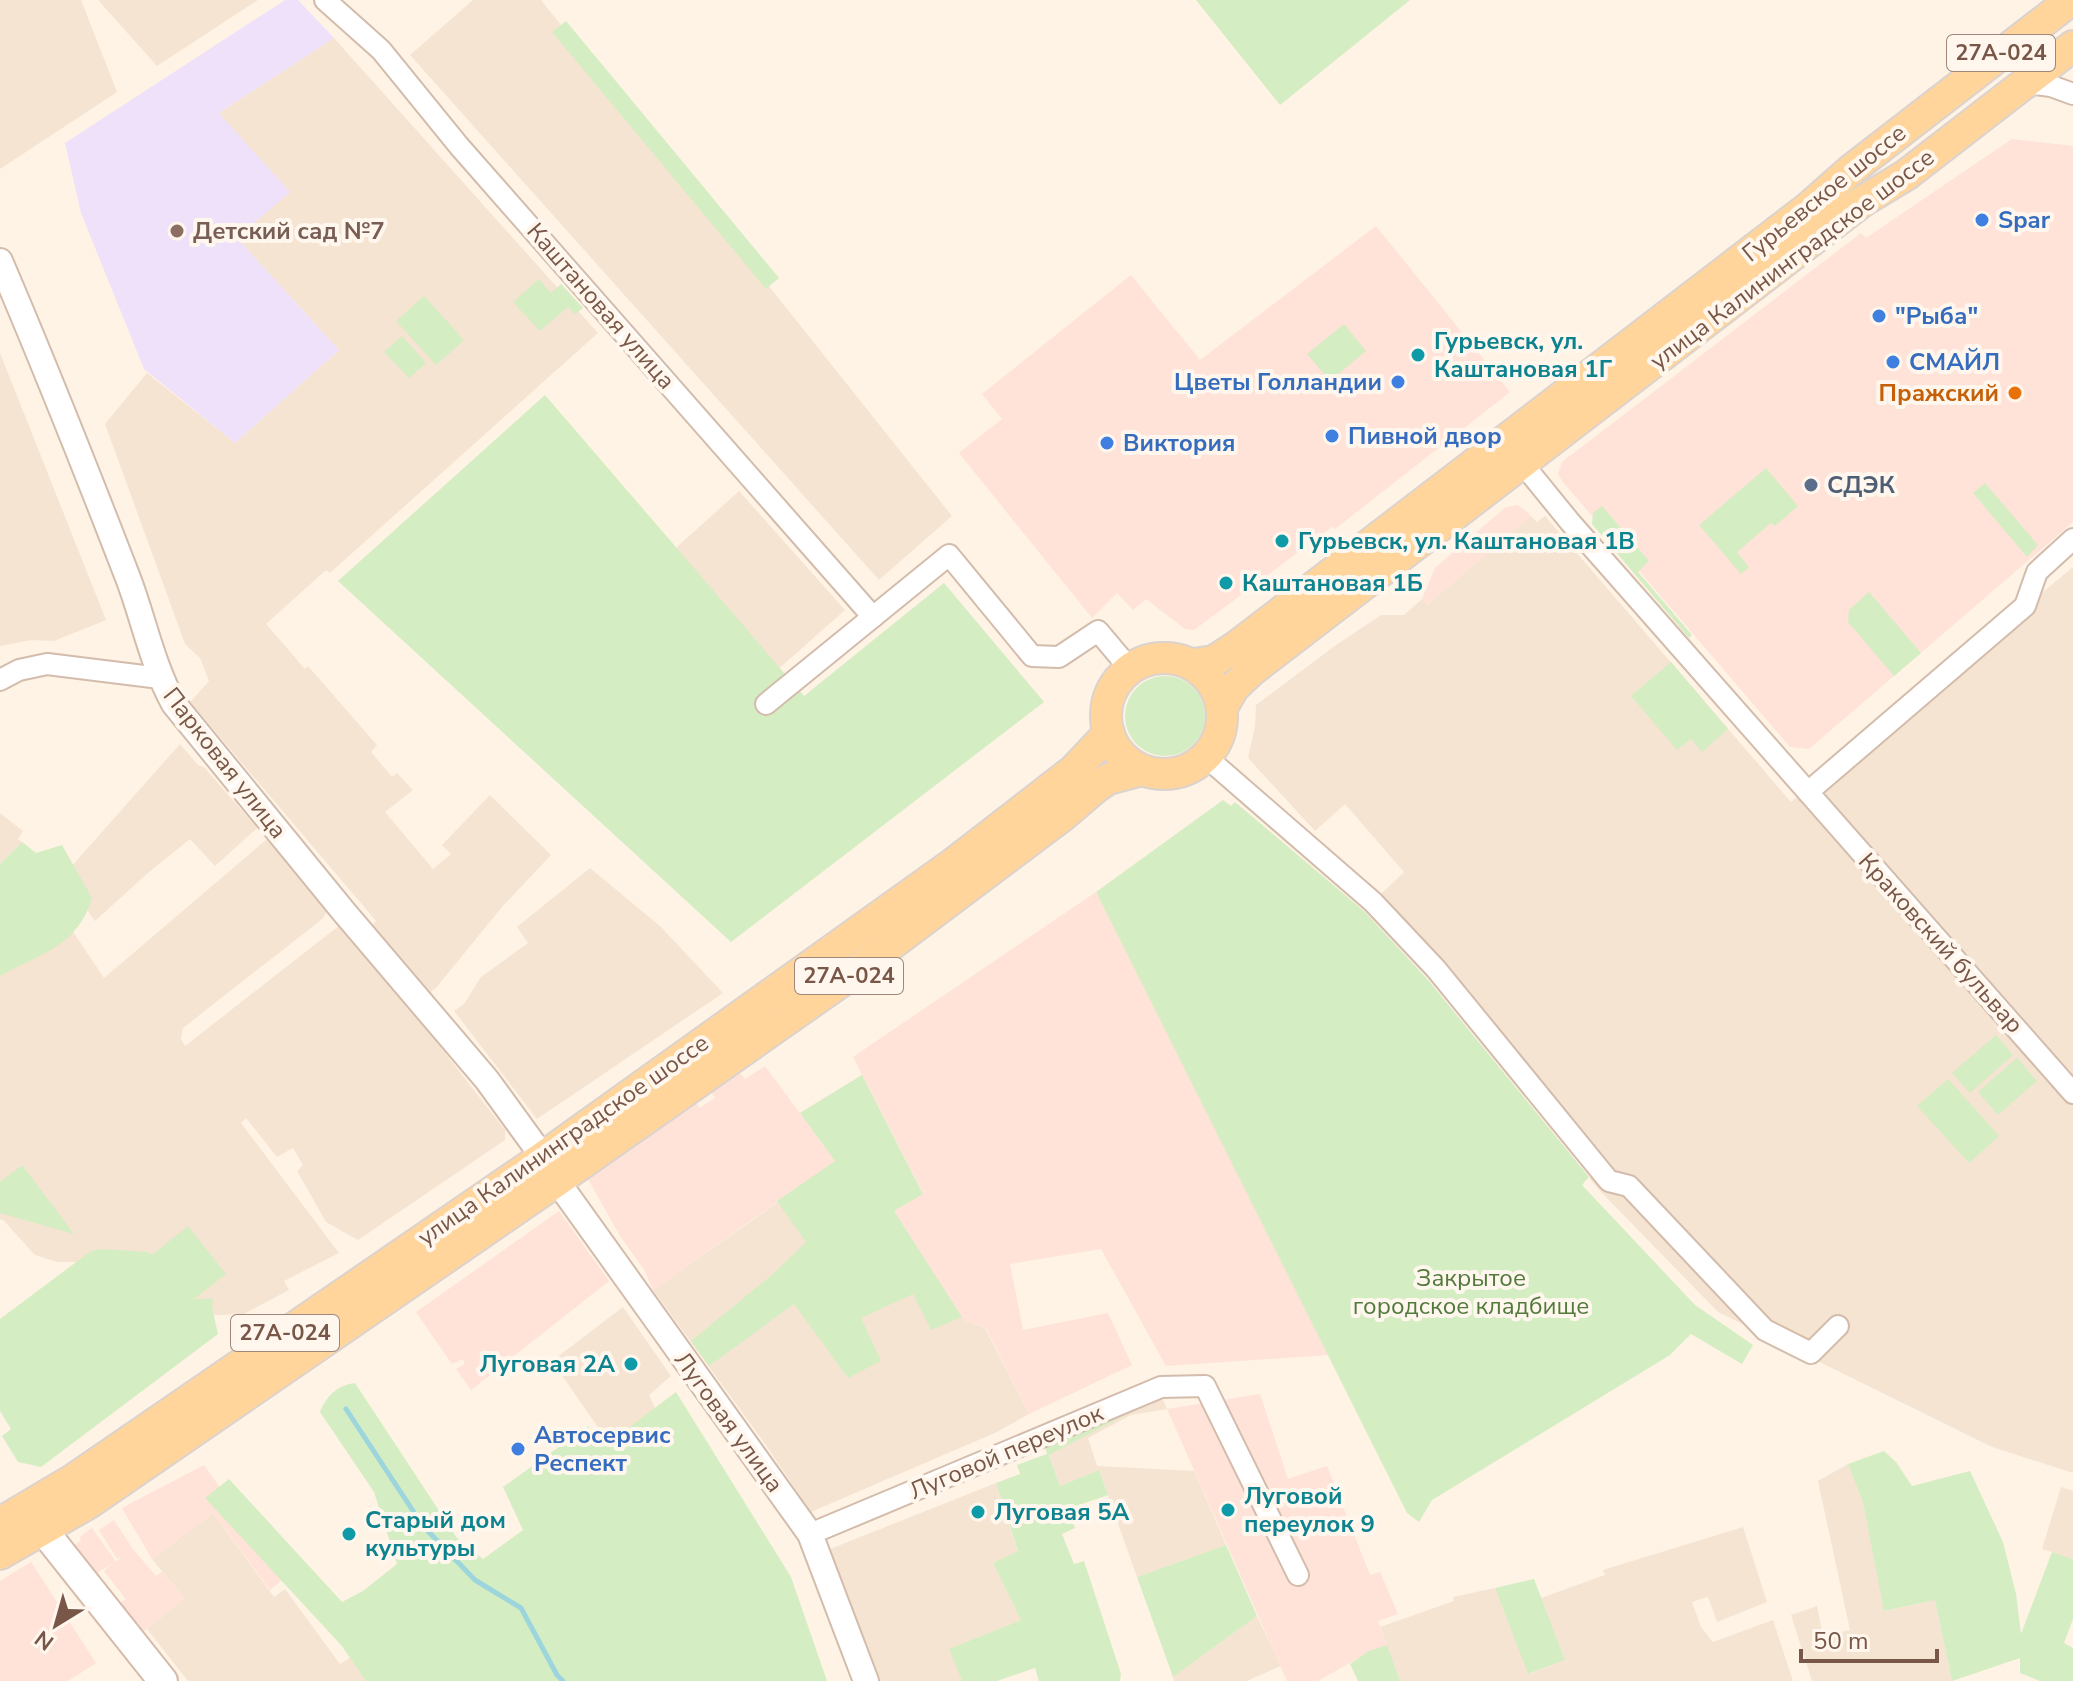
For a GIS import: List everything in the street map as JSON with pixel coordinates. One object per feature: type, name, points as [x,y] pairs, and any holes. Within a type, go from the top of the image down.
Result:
[{"type":"main road","name":"Гурьевское шоссе","points":[[1193,664],[1214,661],[1237,646],[1796,218],[1851,170],[2071,0]]},
{"type":"main road","name":"улица Калининградское шоссе","points":[[1223,706],[1234,687],[1251,671],[1863,201],[1906,175],[2073,46]]},
{"type":"main road","name":"27А-024","points":[[1130,669],[1147,660],[1172,658],[1193,664]]},
{"type":"main road","points":[[1193,664],[1210,678],[1223,706],[1222,732],[1206,757]]},
{"type":"main road","points":[[1130,669],[1113,687],[1107,704],[1109,733],[1110,741],[1120,757],[1138,771]]},
{"type":"main road","name":"улица Калининградское шоссе","points":[[0,1523],[35,1518],[89,1503],[550,1169],[1010,822],[1074,770],[1109,733]]},
{"type":"main road","name":"27А-024","points":[[1138,771],[1167,777],[1206,757]]},
{"type":"main road","name":"улица Калининградское шоссе","points":[[550,1169],[856,971],[1108,779],[1138,771]]},
{"type":"main road","points":[[35,1518],[163,1681]]},
{"type":"main road","name":"27А-024","points":[[0,1554],[35,1518]]},
{"type":"street","name":"Каштановая улица","points":[[325,0],[381,50],[459,146],[873,617]]},
{"type":"street","points":[[2026,83],[2051,86],[2073,94]]},
{"type":"street","name":"Парковая улица","points":[[0,261],[51,380],[129,580],[160,678],[174,704],[344,912],[487,1080],[550,1169]]},
{"type":"street","name":"Краковский бульвар","points":[[1522,463],[1570,522],[2073,1093]]},
{"type":"street","points":[[1808,792],[2025,606],[2037,572],[2073,539]]},
{"type":"street","points":[[766,704],[949,555],[1032,656],[1059,657],[1098,631],[1130,669]]},
{"type":"street","points":[[0,680],[19,670],[47,664],[160,678]]},
{"type":"street","points":[[1206,757],[1373,902],[1436,969],[1609,1181],[1629,1186],[1765,1330],[1811,1353],[1838,1326]]},
{"type":"street","name":"Луговая улица","points":[[550,1169],[642,1303],[810,1534],[866,1681]]},
{"type":"street","name":"Луговой переулок","points":[[810,1534],[1161,1387],[1205,1386],[1298,1575]]},
{"type":"shaded area","points":[[0,0],[81,0],[117,92],[0,169]]},
{"type":"shaded area","points":[[98,0],[258,0],[157,66]]},
{"type":"shaded area","points":[[285,0],[298,0],[334,38],[219,113],[290,192],[237,238],[339,350],[235,443],[144,369],[81,213],[65,143]]},
{"type":"shaded area","points":[[473,0],[541,0],[952,516],[879,580],[410,55]]},
{"type":"shaded area","points":[[334,38],[598,333],[330,573],[326,570],[266,624],[305,669],[308,666],[377,745],[371,752],[392,777],[397,773],[413,790],[385,812],[433,869],[451,854],[442,845],[490,795],[551,855],[429,993],[372,926],[376,921],[190,702],[209,681],[200,658],[185,644],[105,424],[147,373],[235,443],[339,350],[237,238],[219,113]]},
{"type":"shaded area","points":[[2012,139],[2073,146],[2073,522],[1809,749],[1790,747],[1562,481],[1558,474],[1562,462],[1861,233],[1866,238]]},
{"type":"shaded area","points":[[1376,226],[1510,392],[1335,529],[1333,526],[1194,630],[1185,629],[1146,599],[1133,610],[1117,593],[1092,618],[959,453],[1002,419],[982,394],[1131,275],[1200,360]]},
{"type":"shaded area","points":[[0,353],[106,620],[54,641],[32,640],[0,646]]},
{"type":"shaded area","points":[[739,491],[845,610],[774,673],[668,555]]},
{"type":"shaded area","points":[[1518,505],[1531,516],[1427,605],[1422,599],[1435,568],[1506,507]]},
{"type":"shaded area","points":[[1531,516],[1537,522],[1545,516],[1791,802],[2073,567],[2073,1473],[1992,1447],[1718,1312],[1589,1178],[1603,1165],[1378,897],[1404,872],[1345,804],[1315,831],[1248,758],[1256,705],[1381,615],[1404,615],[1422,599],[1427,605]]},
{"type":"shaded area","points":[[180,744],[257,828],[215,866],[190,839],[95,921],[62,877]]},
{"type":"shaded area","points":[[0,813],[23,831],[18,839],[22,842],[0,864]]},
{"type":"shaded area","points":[[267,839],[328,911],[321,920],[183,1028],[181,1039],[185,1046],[340,925],[385,976],[505,1130],[505,1140],[358,1240],[326,1222],[297,1171],[303,1165],[293,1148],[277,1157],[246,1118],[241,1123],[339,1253],[284,1281],[289,1290],[244,1314],[195,1316],[137,1262],[57,1262],[35,1255],[0,1219],[0,973],[12,956],[43,887],[104,978]]},
{"type":"shaded area","points":[[590,868],[660,926],[723,993],[537,1119],[454,1011],[464,1004],[481,977],[528,943],[517,927]]},
{"type":"shaded area","points":[[1096,892],[1328,1355],[1166,1366],[1101,1249],[1010,1264],[1023,1330],[1108,1313],[1132,1365],[1029,1414],[986,1328],[964,1320],[894,1211],[923,1193],[853,1057]]},
{"type":"shaded area","points":[[765,1066],[835,1161],[653,1290],[645,1271],[620,1236],[588,1179],[695,1102],[700,1108],[715,1098],[711,1092],[739,1072],[745,1079]]},
{"type":"shaded area","points":[[862,1075],[894,1211],[964,1320],[985,1328],[1029,1414],[997,1432],[811,1512],[653,1290],[835,1162],[800,1113]]},
{"type":"shaded area","points":[[559,1211],[609,1281],[471,1390],[456,1369],[465,1364],[463,1359],[452,1364],[416,1312]]},
{"type":"shaded area","points":[[623,1307],[671,1376],[649,1395],[662,1423],[611,1446],[552,1361]]},
{"type":"shaded area","points":[[1260,1394],[1288,1479],[1327,1466],[1370,1575],[1380,1572],[1398,1614],[1378,1621],[1387,1646],[1369,1652],[1318,1681],[1287,1681],[1167,1409]]},
{"type":"shaded area","points":[[1161,1396],[1167,1409],[1131,1415],[1088,1438],[1097,1466],[1194,1471],[1226,1545],[1137,1577],[1099,1470],[1060,1486],[1049,1454]]},
{"type":"shaded area","points":[[1848,1464],[1863,1503],[1885,1611],[1935,1600],[1952,1681],[1812,1681],[1791,1615],[1817,1606],[1823,1636],[1850,1630],[1818,1481]]},
{"type":"shaded area","points":[[204,1465],[284,1578],[270,1590],[213,1513],[152,1559],[122,1508]]},
{"type":"shaded area","points":[[996,1483],[1018,1552],[993,1563],[1021,1620],[950,1649],[962,1681],[881,1681],[830,1549]]},
{"type":"shaded area","points":[[2061,1487],[2073,1491],[2073,1559],[2042,1549]]},
{"type":"shaded area","points":[[213,1513],[274,1597],[285,1589],[340,1664],[351,1657],[370,1681],[188,1681],[147,1629],[184,1598],[152,1559]]},
{"type":"shaded area","points":[[114,1520],[156,1576],[162,1572],[184,1598],[143,1632],[119,1604],[126,1599],[104,1571],[113,1563],[97,1573],[75,1545],[92,1528],[116,1562],[122,1557],[117,1559],[99,1530]]},
{"type":"shaded area","points":[[1743,1527],[1767,1602],[1717,1622],[1708,1597],[1692,1602],[1701,1627],[1713,1642],[1773,1620],[1793,1681],[1400,1681],[1380,1627],[1454,1601],[1453,1597],[1495,1588],[1529,1674],[1565,1660],[1541,1598],[1605,1575],[1603,1570]]},
{"type":"shaded area","points":[[31,1562],[96,1663],[68,1681],[0,1681],[0,1581]]},
{"type":"shaded area","points":[[1257,1616],[1281,1666],[1247,1681],[1174,1681],[1173,1677]]},
{"type":"green space","points":[[1196,0],[1410,0],[1280,105]]},
{"type":"green space","points":[[566,21],[779,278],[766,289],[552,32]]},
{"type":"green space","points":[[539,279],[551,293],[561,284],[583,308],[575,314],[568,307],[540,331],[513,302]]},
{"type":"green space","points":[[424,296],[464,340],[436,365],[396,321]]},
{"type":"green space","points":[[1344,324],[1366,351],[1330,381],[1307,354]]},
{"type":"green space","points":[[402,336],[426,363],[409,378],[384,352]]},
{"type":"green space","points":[[545,395],[804,696],[944,583],[1044,702],[731,942],[338,581]]},
{"type":"green space","points":[[1766,468],[1798,506],[1775,526],[1771,523],[1737,552],[1749,567],[1741,574],[1699,525]]},
{"type":"green space","points":[[1985,483],[2038,545],[2027,557],[1973,493]]},
{"type":"green space","points":[[1602,506],[1649,561],[1638,572],[1692,635],[1689,638],[1592,524],[1593,513]]},
{"type":"green space","points":[[1869,592],[1921,653],[1894,676],[1848,622],[1849,610]]},
{"type":"green space","points":[[1671,662],[1728,729],[1702,752],[1691,739],[1677,750],[1631,696]]},
{"type":"green space","points":[[1157,676],[1173,676],[1194,687],[1205,708],[1205,724],[1194,745],[1173,756],[1157,756],[1143,750],[1131,738],[1125,724],[1125,708],[1131,694],[1143,682]]},
{"type":"green space","name":"Закрытое городское кладбище","points":[[1223,800],[1231,806],[1235,802],[1365,912],[1428,980],[1589,1177],[1582,1185],[1695,1305],[1753,1345],[1742,1364],[1691,1334],[1670,1355],[1432,1500],[1419,1522],[1407,1513],[1096,892]]},
{"type":"green space","points":[[22,842],[36,853],[62,845],[92,898],[86,914],[67,938],[56,947],[0,976],[0,864]]},
{"type":"green space","points":[[1996,1035],[2013,1055],[1970,1093],[1952,1073]]},
{"type":"green space","points":[[2017,1058],[2037,1081],[1998,1115],[1978,1092]]},
{"type":"green space","points":[[862,1075],[923,1194],[894,1211],[962,1317],[931,1330],[913,1294],[861,1318],[881,1361],[848,1378],[794,1304],[709,1366],[691,1341],[773,1274],[806,1242],[777,1201],[835,1161],[800,1113]]},
{"type":"green space","points":[[1948,1079],[1999,1136],[1969,1163],[1917,1106]]},
{"type":"green space","points":[[22,1165],[74,1234],[0,1213],[0,1182]]},
{"type":"green space","points":[[188,1226],[226,1274],[194,1299],[213,1299],[218,1334],[41,1467],[18,1462],[2,1436],[11,1429],[0,1411],[0,1319],[91,1251],[148,1252],[152,1255]]},
{"type":"green space","points":[[355,1383],[457,1538],[483,1559],[523,1530],[503,1487],[588,1426],[603,1447],[676,1392],[791,1577],[827,1681],[366,1681],[341,1645],[205,1498],[229,1479],[342,1602],[363,1591],[397,1564],[374,1492],[320,1412],[333,1393]]},
{"type":"green space","points":[[1161,1396],[1049,1455],[1060,1486],[1099,1470],[1108,1495],[1068,1509],[1075,1528],[1062,1534],[1074,1564],[1084,1561],[1121,1674],[1120,1681],[1039,1681],[1035,1668],[997,1681],[962,1681],[949,1649],[1021,1620],[993,1563],[1018,1551],[996,1483],[1020,1474],[1017,1465],[1047,1454],[1045,1447]]},
{"type":"green space","points":[[1884,1451],[1896,1462],[1912,1486],[1970,1471],[2003,1542],[2016,1594],[2021,1634],[2052,1552],[2073,1559],[2073,1619],[2064,1643],[2073,1648],[2073,1681],[2040,1681],[2020,1673],[2020,1658],[1952,1681],[1935,1600],[1884,1611],[1863,1503],[1848,1464]]},
{"type":"green space","points":[[1226,1545],[1257,1616],[1173,1677],[1137,1577]]},
{"type":"green space","points":[[1534,1579],[1565,1660],[1528,1674],[1495,1588]]},
{"type":"green space","points":[[1387,1645],[1400,1681],[1358,1681],[1350,1664],[1369,1651]]},
{"type":"waterway","points":[[346,1409],[423,1526],[475,1580],[521,1608],[563,1681]]},
{"type":"place","name":"Spar","points":[[1982,220]]},
{"type":"place","name":"Детский сад №7","points":[[177,231]]},
{"type":"place","name":"\"Рыба\"","points":[[1879,316]]},
{"type":"place","name":"Гурьевск, ул. Каштановая 1Г","points":[[1418,355]]},
{"type":"place","name":"СМАЙЛ","points":[[1893,362]]},
{"type":"place","name":"Цветы Голландии","points":[[1398,382]]},
{"type":"place","name":"Пражский","points":[[2015,393]]},
{"type":"place","name":"Пивной двор","points":[[1332,436]]},
{"type":"place","name":"Виктория","points":[[1107,443]]},
{"type":"place","name":"СДЭК","points":[[1811,485]]},
{"type":"place","name":"Гурьевск, ул. Каштановая 1В","points":[[1282,541]]},
{"type":"place","name":"Каштановая 1Б","points":[[1226,583]]},
{"type":"place","name":"Луговая 2А","points":[[631,1364]]},
{"type":"place","name":"Автосервис Респект","points":[[518,1449]]},
{"type":"place","name":"Луговой переулок 9","points":[[1228,1510]]},
{"type":"place","name":"Луговая 5А","points":[[978,1512]]},
{"type":"place","name":"Старый дом культуры","points":[[349,1534]]}]
